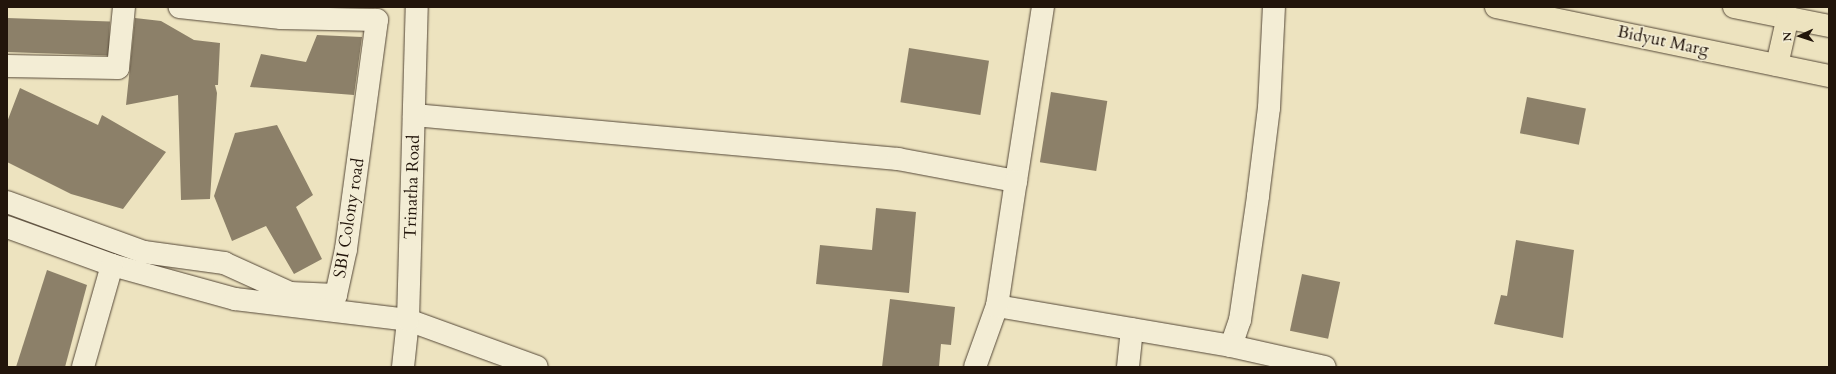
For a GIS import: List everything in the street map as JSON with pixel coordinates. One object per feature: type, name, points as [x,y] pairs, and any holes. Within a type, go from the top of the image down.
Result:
[{"type":"main road","name":"Bidyut Marg","points":[[1496,7],[1829,76]]},
{"type":"main road","points":[[1734,7],[1788,16],[1829,26]]},
{"type":"main road","points":[[1777,65],[1788,16]]},
{"type":"street","points":[[7,66],[118,68],[124,7]]},
{"type":"street","name":"SBI Colony road","points":[[7,202],[144,252],[224,263],[290,293],[336,295],[346,249],[378,20],[281,18],[227,9],[180,7]]},
{"type":"street","name":"Trinatha Road","points":[[403,367],[408,320],[417,7]]},
{"type":"street","points":[[975,367],[997,306],[1043,7]]},
{"type":"street","points":[[1231,346],[1240,320],[1258,196],[1269,108],[1274,7]]},
{"type":"street","points":[[414,115],[898,158],[1016,181]]},
{"type":"street","points":[[7,226],[112,265],[235,299],[408,320],[537,367]]},
{"type":"street","points":[[83,367],[112,265]]},
{"type":"street","points":[[997,306],[1231,346],[1325,367]]},
{"type":"street","points":[[1128,367],[1132,330]]},
{"type":"building","points":[[7,18],[110,22],[109,56],[7,52]]},
{"type":"building","points":[[135,18],[161,21],[194,40],[220,43],[218,85],[215,85],[217,93],[210,199],[181,200],[178,95],[126,105]]},
{"type":"building","points":[[317,35],[362,37],[354,95],[250,87],[261,54],[306,62]]},
{"type":"building","points":[[909,48],[989,61],[980,115],[900,102]]},
{"type":"building","points":[[20,88],[98,125],[102,115],[166,152],[123,209],[71,194],[7,162],[7,122]]},
{"type":"building","points":[[1051,92],[1107,101],[1096,171],[1040,162]]},
{"type":"building","points":[[1527,97],[1586,108],[1579,145],[1520,133]]},
{"type":"building","points":[[277,125],[313,195],[296,207],[322,259],[294,274],[266,226],[232,241],[214,196],[235,133]]},
{"type":"building","points":[[876,208],[916,212],[909,293],[816,284],[820,245],[872,250]]},
{"type":"building","points":[[1516,240],[1574,250],[1563,338],[1494,324],[1501,295],[1507,296]]},
{"type":"building","points":[[47,270],[87,285],[65,367],[16,367]]},
{"type":"building","points":[[1302,274],[1340,282],[1328,339],[1290,331]]},
{"type":"building","points":[[890,299],[955,307],[951,345],[941,344],[939,367],[882,367]]}]
